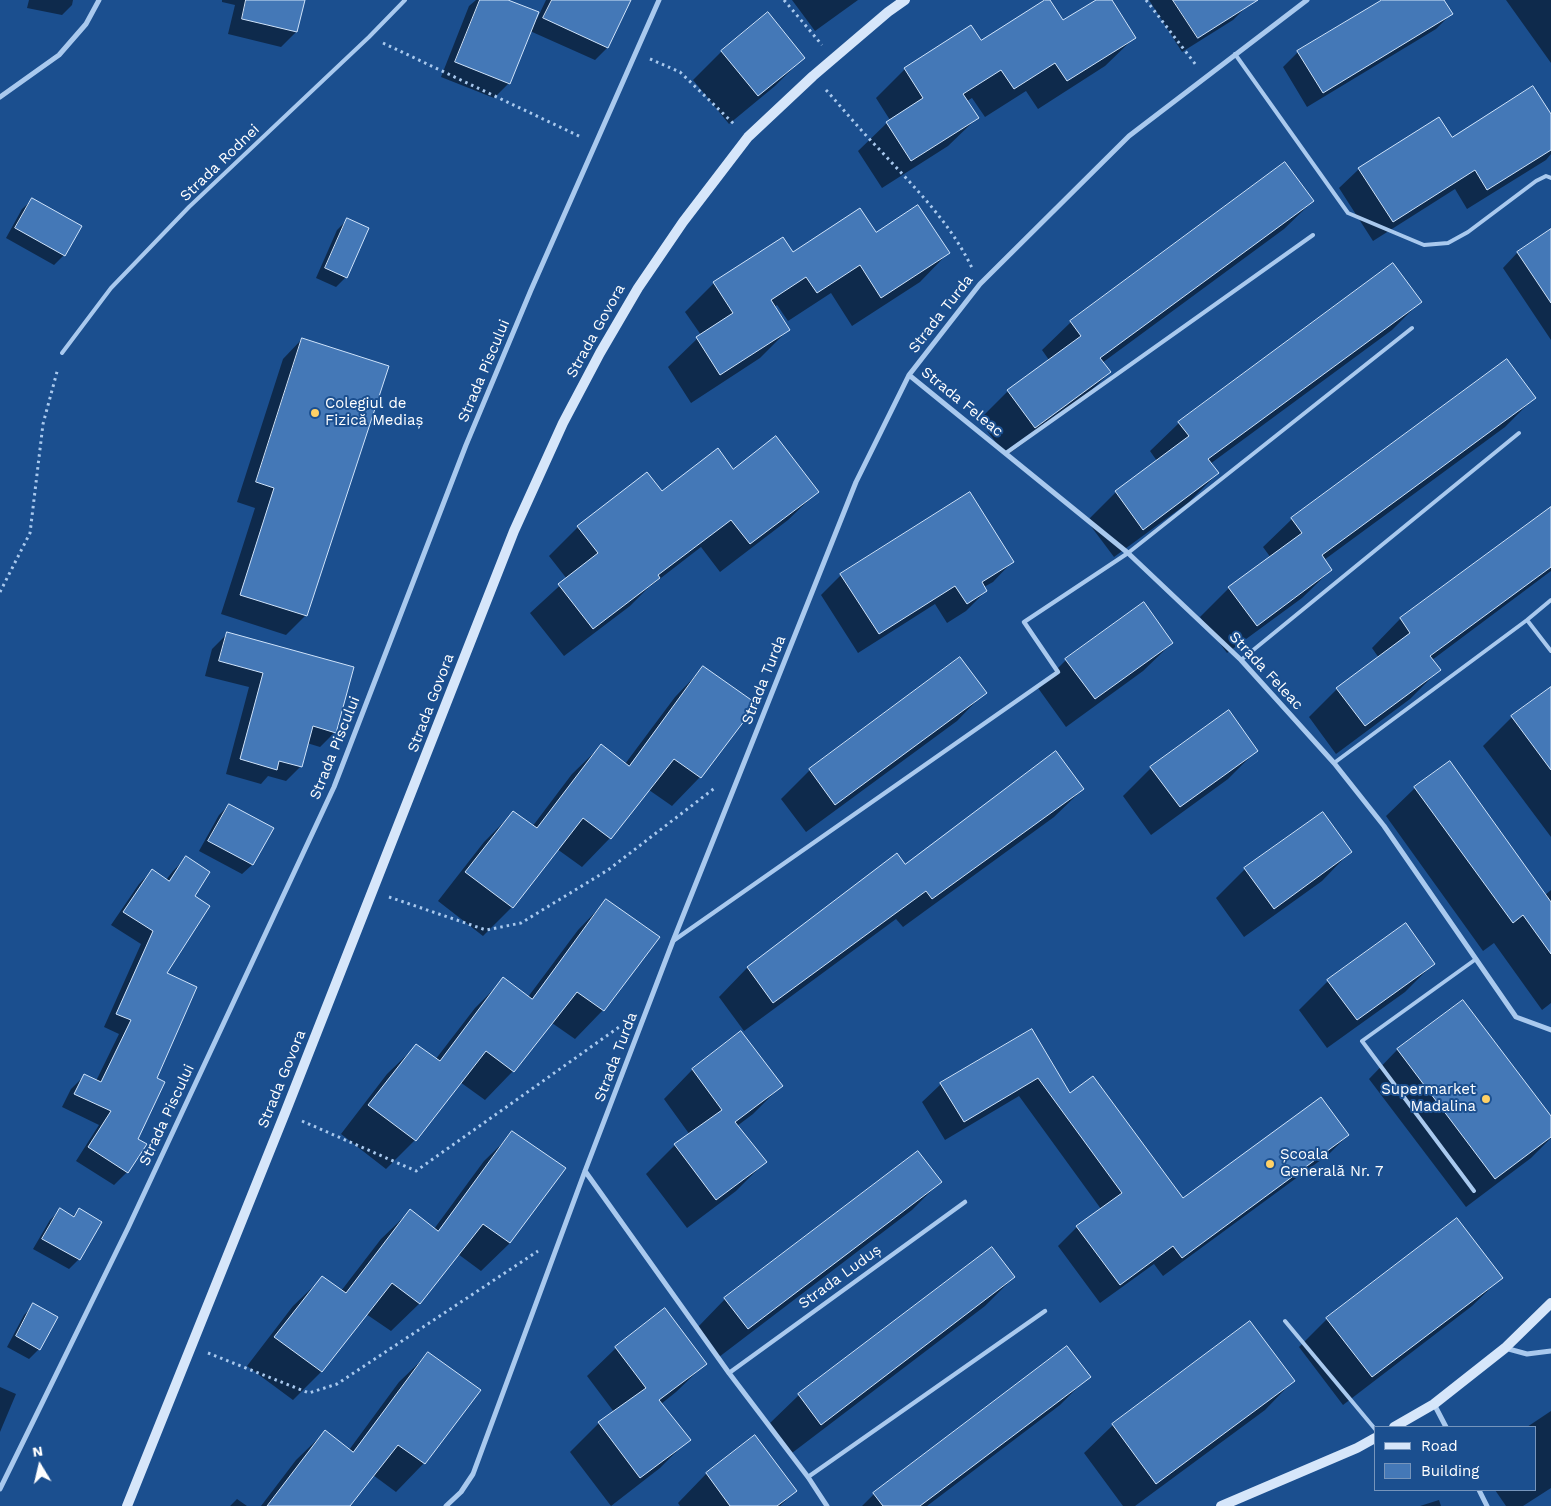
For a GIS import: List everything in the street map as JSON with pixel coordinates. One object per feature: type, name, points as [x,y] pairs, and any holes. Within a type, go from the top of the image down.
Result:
[{"type":"main road","name":"Strada Govora","points":[[127,1506],[285,1113],[514,531],[564,423],[600,353],[638,288],[683,222],[748,137],[814,76],[888,12],[905,0]]},
{"type":"main road","points":[[1396,1426],[1434,1404],[1505,1348],[1551,1303]]},
{"type":"main road","points":[[1222,1506],[1357,1448],[1374,1439]]},
{"type":"street","points":[[0,97],[59,55],[86,24],[99,0]]},
{"type":"street","name":"Strada Piscului","points":[[0,1489],[128,1228],[334,787],[466,445],[531,290],[659,0]]},
{"type":"street","name":"Strada Turda","points":[[446,1506],[461,1492],[473,1474],[585,1171],[673,941],[856,482],[909,375],[980,284],[1129,136],[1307,0]]},
{"type":"street","name":"Strada Feleac","points":[[909,375],[1128,553],[1240,660],[1334,763],[1384,826],[1516,1017],[1551,1030]]},
{"type":"street","points":[[673,941],[1058,672],[1024,622],[1128,553]]},
{"type":"street","points":[[585,1171],[729,1373],[808,1477],[826,1506]]},
{"type":"street","name":"Strada Luduș","points":[[729,1373],[965,1202]]},
{"type":"street","points":[[808,1477],[1045,1311]]},
{"type":"street","points":[[1505,1348],[1526,1354],[1551,1351]]},
{"type":"street","points":[[1434,1404],[1445,1426]]},
{"type":"street","points":[[1480,1491],[1487,1506]]},
{"type":"lane","name":"Strada Rodnei","points":[[62,353],[111,288],[189,207],[405,0]]},
{"type":"lane","points":[[1235,54],[1348,213],[1424,245],[1448,243],[1468,232],[1536,181],[1546,176],[1551,178]]},
{"type":"lane","points":[[1006,453],[1313,235]]},
{"type":"lane","points":[[1128,553],[1412,328]]},
{"type":"lane","points":[[1240,660],[1519,433]]},
{"type":"lane","points":[[1334,763],[1528,620],[1551,600]]},
{"type":"lane","points":[[1528,620],[1551,651]]},
{"type":"lane","points":[[1474,1191],[1362,1041],[1476,959]]},
{"type":"lane","points":[[1286,1321],[1374,1427]]},
{"type":"path","points":[[784,0],[834,59]]},
{"type":"path","points":[[1146,0],[1206,77]]},
{"type":"path","points":[[368,37],[595,143]]},
{"type":"path","points":[[636,53],[680,72],[748,137]]},
{"type":"path","points":[[814,76],[867,137],[937,211],[966,254],[980,284]]},
{"type":"path","points":[[0,592],[30,533],[43,424],[62,353]]},
{"type":"path","points":[[373,891],[486,930],[521,923],[608,870],[722,783],[739,777]]},
{"type":"path","points":[[285,1113],[416,1171],[649,1006]]},
{"type":"path","points":[[191,1346],[309,1393],[337,1384],[561,1236]]},
{"type":"building","points":[[246,0],[305,0],[297,32],[242,19]]},
{"type":"building","points":[[480,0],[508,0],[539,12],[510,84],[455,62]]},
{"type":"building","points":[[552,0],[631,0],[608,48],[543,18]]},
{"type":"building","points":[[1045,0],[1050,0],[1063,20],[1096,0],[1112,0],[1136,38],[1067,81],[1055,63],[1014,89],[1001,70],[963,94],[979,118],[911,161],[886,122],[923,98],[904,68],[971,25],[981,40]]},
{"type":"building","points":[[1173,0],[1258,0],[1198,38]]},
{"type":"building","points":[[1382,0],[1444,0],[1453,14],[1323,93],[1297,51]]},
{"type":"building","points":[[768,12],[805,58],[758,96],[721,51]]},
{"type":"building","points":[[1533,86],[1551,114],[1551,150],[1487,190],[1475,170],[1393,222],[1358,168],[1439,117],[1452,137]]},
{"type":"building","points":[[1285,162],[1314,201],[1100,358],[1111,372],[1035,428],[1007,390],[1081,336],[1070,321]]},
{"type":"building","points":[[32,198],[82,226],[65,256],[15,228]]},
{"type":"building","points":[[918,205],[950,253],[881,298],[860,265],[817,293],[806,277],[771,300],[790,330],[720,375],[696,337],[733,313],[713,282],[783,237],[793,252],[860,208],[876,232]]},
{"type":"building","points":[[347,218],[369,228],[347,278],[325,268]]},
{"type":"building","points":[[1551,229],[1551,303],[1517,252]]},
{"type":"building","points":[[1393,263],[1422,302],[1208,459],[1219,473],[1143,530],[1115,491],[1189,436],[1178,422]]},
{"type":"building","points":[[302,338],[389,366],[307,616],[240,595],[274,488],[256,482]]},
{"type":"building","points":[[1507,359],[1536,398],[1322,555],[1332,570],[1257,626],[1228,587],[1302,533],[1291,518]]},
{"type":"building","points":[[776,436],[819,492],[750,544],[731,520],[658,575],[660,578],[593,629],[558,584],[598,553],[577,526],[647,472],[662,491],[718,448],[733,469]]},
{"type":"building","points":[[970,492],[1014,562],[982,582],[987,591],[967,604],[955,586],[879,634],[840,574]]},
{"type":"building","points":[[1551,507],[1551,567],[1430,656],[1441,670],[1365,726],[1336,688],[1410,633],[1400,618]]},
{"type":"building","points":[[1144,602],[1173,643],[1095,699],[1065,659]]},
{"type":"building","points":[[227,632],[354,667],[336,733],[313,726],[302,767],[279,761],[277,770],[240,759],[263,673],[219,661]]},
{"type":"building","points":[[960,657],[987,693],[835,805],[809,769]]},
{"type":"building","points":[[703,666],[757,704],[701,778],[674,759],[611,839],[583,818],[513,908],[465,872],[513,811],[537,828],[601,744],[629,766]]},
{"type":"building","points":[[1551,687],[1551,770],[1511,716]]},
{"type":"building","points":[[1229,710],[1258,751],[1180,807],[1150,767]]},
{"type":"building","points":[[1056,751],[1084,789],[932,899],[926,891],[773,1003],[747,967],[897,853],[905,864]]},
{"type":"building","points":[[1450,761],[1551,902],[1551,954],[1523,915],[1513,923],[1414,787]]},
{"type":"building","points":[[229,804],[274,828],[253,865],[208,841]]},
{"type":"building","points":[[1323,812],[1352,852],[1274,909],[1244,868]]},
{"type":"building","points":[[186,856],[210,872],[195,896],[210,906],[167,973],[197,987],[157,1078],[165,1082],[138,1139],[147,1144],[128,1173],[88,1147],[111,1111],[74,1094],[84,1074],[101,1082],[131,1020],[116,1014],[153,931],[123,912],[152,869],[169,881]]},
{"type":"building","points":[[606,899],[660,937],[604,1011],[577,992],[514,1072],[486,1051],[416,1141],[368,1105],[416,1044],[440,1061],[503,977],[532,999]]},
{"type":"building","points":[[1406,923],[1435,964],[1357,1020],[1327,980]]},
{"type":"building","name":"Supermarket Madalina","points":[[1463,1000],[1551,1116],[1551,1137],[1495,1179],[1397,1049]]},
{"type":"building","name":"Școala Generală Nr. 7","points":[[1032,1029],[1070,1093],[1093,1076],[1183,1198],[1321,1097],[1349,1135],[1182,1258],[1173,1246],[1120,1285],[1076,1226],[1122,1193],[1038,1078],[964,1122],[940,1083]]},
{"type":"building","points":[[741,1031],[783,1086],[735,1122],[767,1162],[716,1200],[674,1144],[722,1110],[692,1069]]},
{"type":"building","points":[[512,1131],[566,1168],[510,1243],[483,1224],[420,1304],[392,1283],[322,1372],[274,1337],[322,1276],[346,1293],[410,1209],[438,1231]]},
{"type":"building","points":[[918,1151],[942,1182],[748,1329],[724,1298]]},
{"type":"building","points":[[60,1208],[74,1217],[79,1208],[102,1222],[80,1260],[42,1239]]},
{"type":"building","points":[[1457,1218],[1503,1278],[1372,1377],[1326,1318]]},
{"type":"building","points":[[992,1247],[1015,1277],[821,1425],[798,1394]]},
{"type":"building","points":[[33,1303],[58,1317],[40,1350],[16,1336]]},
{"type":"building","points":[[665,1308],[707,1364],[659,1400],[691,1440],[640,1478],[598,1422],[646,1388],[615,1347]]},
{"type":"building","points":[[1250,1321],[1295,1381],[1156,1484],[1112,1424]]},
{"type":"building","points":[[1067,1346],[1091,1377],[920,1506],[883,1506],[873,1493]]},
{"type":"building","points":[[428,1352],[481,1390],[425,1464],[398,1445],[350,1506],[267,1506],[325,1430],[353,1452]]},
{"type":"building","points":[[755,1435],[797,1491],[777,1506],[730,1506],[706,1473]]},
{"type":"place","name":"Colegiul de Fizică Mediaș","points":[[315,413]]},
{"type":"place","name":"Supermarket Madalina","points":[[1486,1099]]},
{"type":"place","name":"Școala Generală Nr. 7","points":[[1270,1164]]}]
